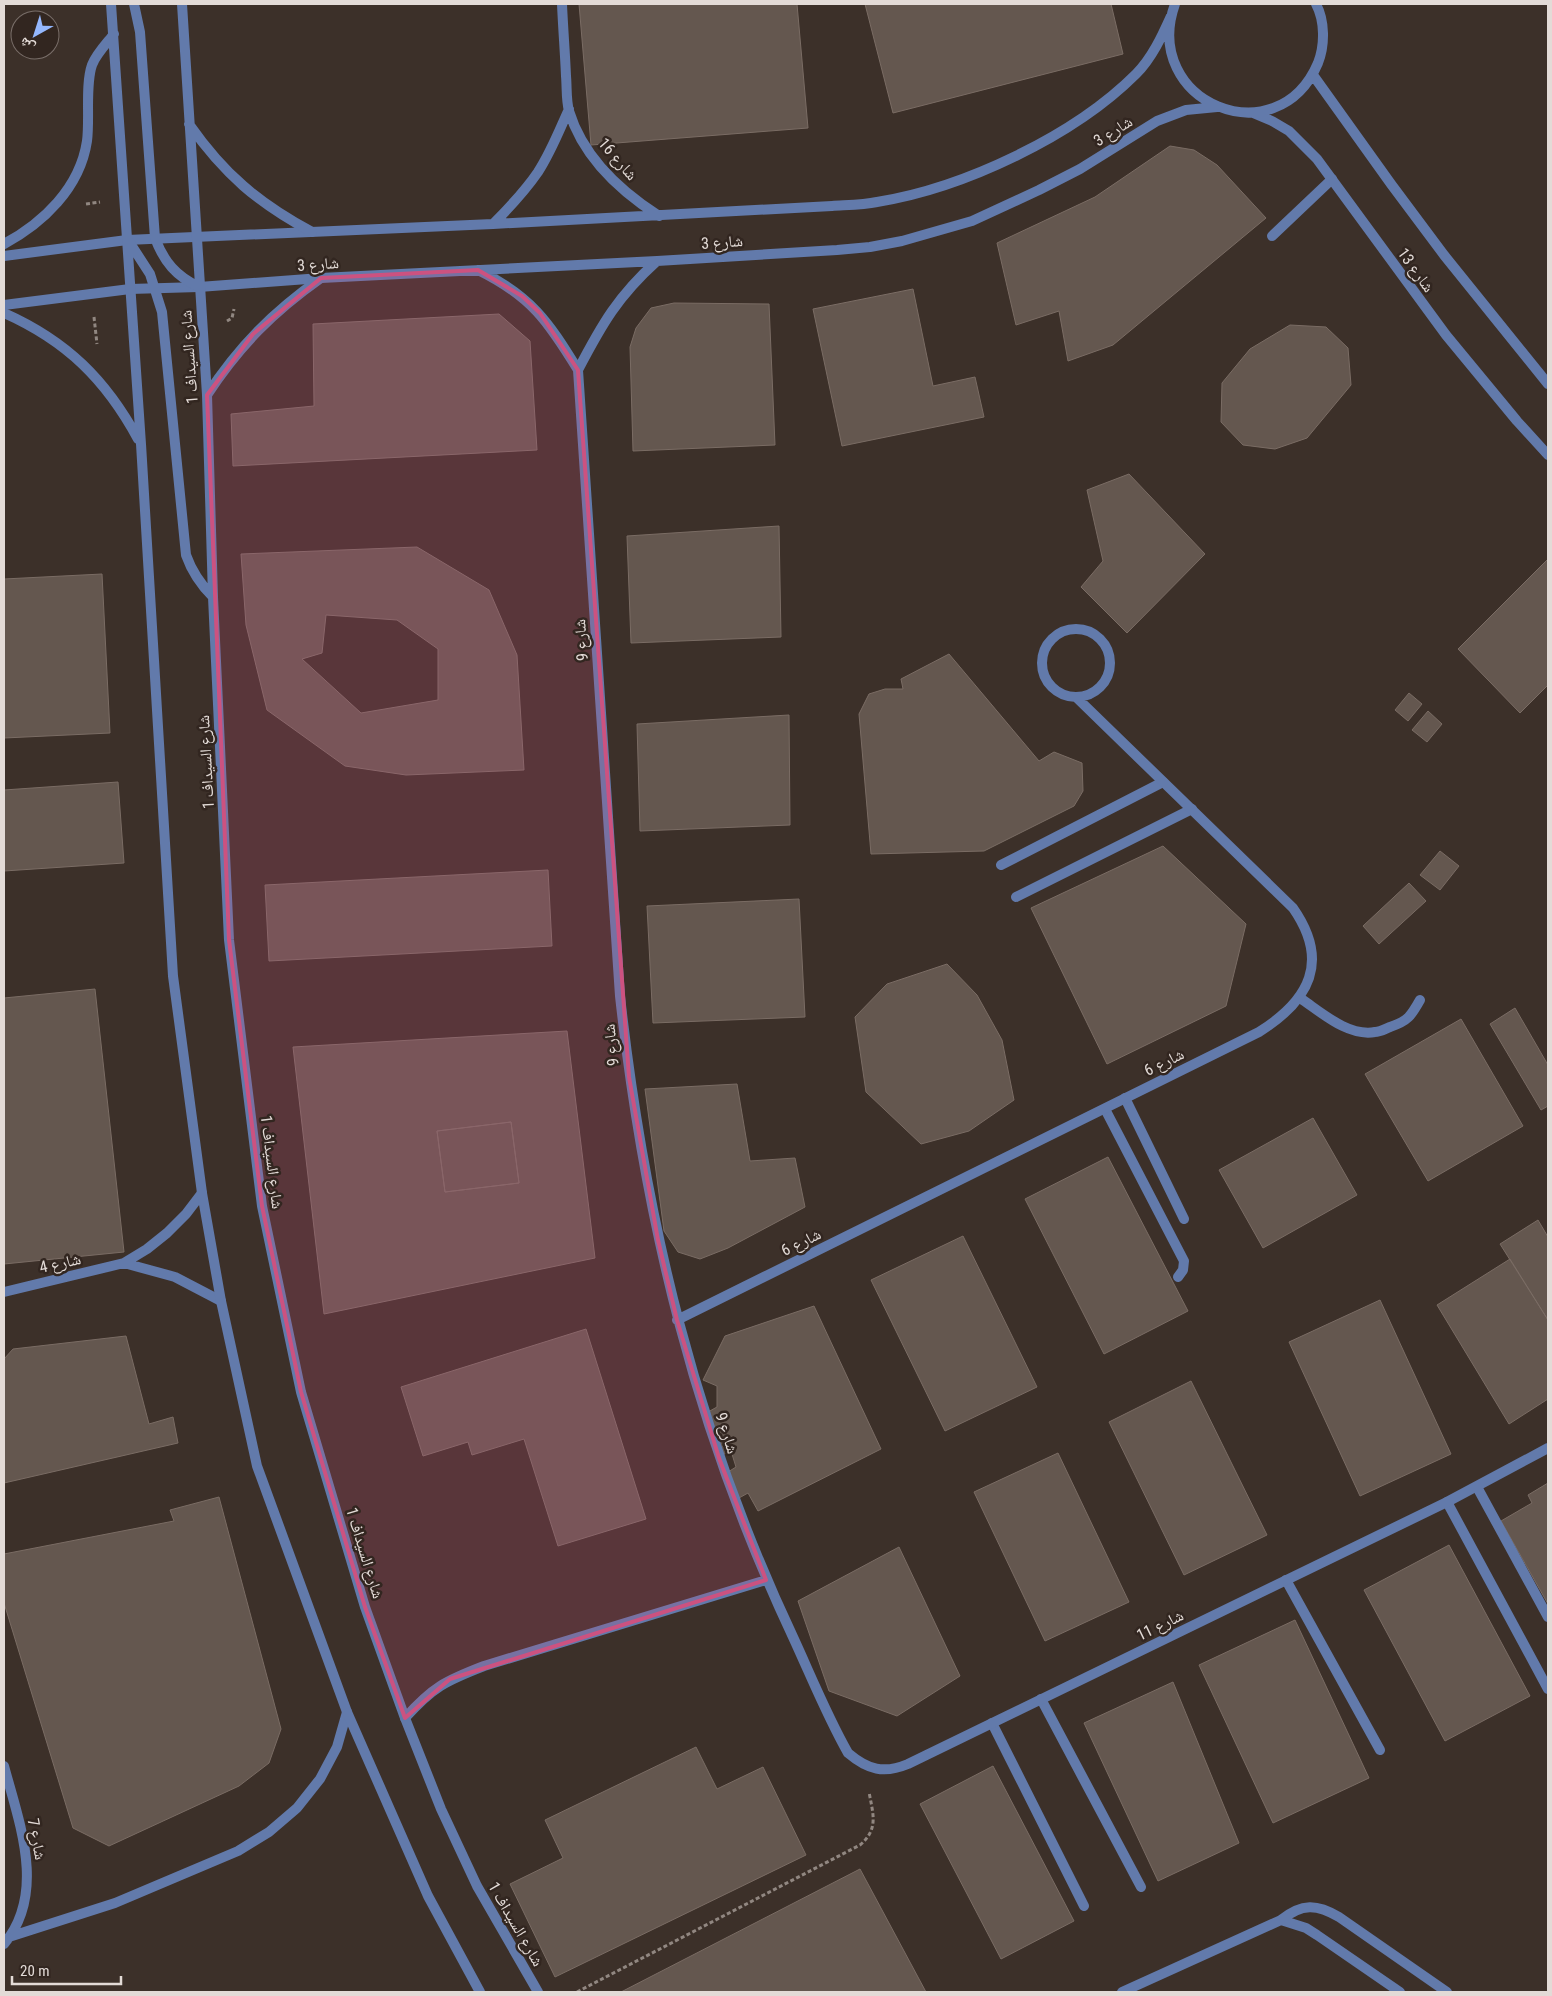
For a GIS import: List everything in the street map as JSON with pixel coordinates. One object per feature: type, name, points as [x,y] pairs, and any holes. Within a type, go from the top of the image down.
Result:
[{"type":"street","points":[[111,4],[128,240],[173,976],[202,1193],[222,1301],[257,1466],[347,1712],[428,1896],[480,1992]]},
{"type":"street","points":[[134,4],[140,32],[155,238],[167,263],[175,273],[199,287]]},
{"type":"street","name":"شارع السيداف 1","points":[[182,4],[207,395],[213,597],[229,940],[262,1206],[301,1392],[365,1607],[441,1810],[477,1886],[538,1992]]},
{"type":"street","name":"شارع 16","points":[[562,4],[569,109],[578,132],[604,171],[640,203],[660,216]]},
{"type":"street","points":[[1175,4],[1168,38],[1173,60],[1183,80],[1198,96],[1217,107],[1235,112],[1253,113],[1288,101],[1302,89],[1313,75],[1321,54],[1323,33],[1320,11],[1316,4]]},
{"type":"street","name":"شارع 3","points":[[196,237],[660,216],[877,202],[917,194],[958,181],[996,165],[1035,146],[1071,125],[1136,74],[1159,42],[1171,16]]},
{"type":"street","points":[[4,244],[25,232],[47,215],[65,194],[79,169],[87,142],[92,65],[114,34]]},
{"type":"street","name":"شارع 13","points":[[1313,75],[1390,184],[1548,384]]},
{"type":"street","name":"شارع 3","points":[[199,287],[321,278],[838,250],[902,241],[972,221],[1039,190],[1080,169],[1157,120],[1186,110],[1217,107]]},
{"type":"street","name":"شارع 16","points":[[493,224],[517,200],[538,172],[555,141],[569,109]]},
{"type":"street","name":"شارع 13","points":[[1253,113],[1289,131],[1317,159],[1446,335],[1548,455]]},
{"type":"street","points":[[189,123],[205,146],[242,187],[288,219],[312,232]]},
{"type":"street","points":[[1272,236],[1332,179]]},
{"type":"street","points":[[4,256],[128,240],[196,237]]},
{"type":"street","points":[[128,240],[150,274],[162,312],[186,555],[201,585],[213,597]]},
{"type":"street","points":[[578,370],[608,315],[622,295],[657,261]]},
{"type":"street","points":[[478,270],[500,281],[522,296],[540,314],[556,333],[578,370]]},
{"type":"street","points":[[207,395],[236,353],[253,334],[274,313],[321,278]]},
{"type":"street","name":"شارع السيداف 1","points":[[4,305],[130,288],[199,287]]},
{"type":"street","points":[[4,313],[24,322],[54,340],[82,363],[106,387],[125,415],[141,444]]},
{"type":"street","name":"شارع 9","points":[[578,370],[622,1014],[629,1078],[642,1159],[658,1240],[677,1320],[719,1458],[743,1526],[816,1686]]},
{"type":"street","points":[[1070,629],[1081,629],[1098,637],[1104,643],[1111,662],[1109,673],[1097,690],[1088,696],[1077,698],[1056,691],[1048,683],[1043,672],[1044,650],[1059,633],[1070,629]]},
{"type":"street","name":"شارع 6","points":[[677,1320],[1260,1032],[1287,1013],[1300,998],[1308,981],[1312,962],[1310,942],[1304,924],[1293,908],[1077,698]]},
{"type":"street","points":[[1001,865],[1163,782]]},
{"type":"street","points":[[1016,897],[1192,810]]},
{"type":"street","points":[[1300,998],[1346,1028],[1366,1033],[1376,1032],[1402,1023],[1412,1013],[1420,1000]]},
{"type":"street","points":[[1125,1098],[1184,1219]]},
{"type":"street","points":[[1105,1109],[1184,1261],[1183,1270],[1178,1277]]},
{"type":"street","name":"شارع 4","points":[[4,1292],[124,1263],[167,1233],[186,1214],[202,1193]]},
{"type":"street","name":"شارع 4","points":[[124,1263],[174,1277],[222,1301]]},
{"type":"street","name":"شارع 11","points":[[816,1686],[848,1753],[865,1765],[879,1770],[894,1770],[1447,1502],[1548,1448]]},
{"type":"street","points":[[1477,1487],[1548,1617]]},
{"type":"street","points":[[1447,1502],[1548,1690]]},
{"type":"street","points":[[405,1718],[422,1699],[450,1679],[484,1666],[766,1580]]},
{"type":"street","points":[[1286,1580],[1380,1750]]},
{"type":"street","points":[[1041,1699],[1141,1887]]},
{"type":"street","points":[[6,1941],[115,1903],[238,1851],[269,1832],[297,1808],[320,1780],[337,1747],[347,1712]]},
{"type":"street","points":[[992,1723],[1084,1906]]},
{"type":"street","name":"شارع 7","points":[[4,1766],[25,1846],[27,1870],[20,1916],[6,1941]]},
{"type":"street","points":[[1122,1992],[1281,1920],[1290,1912],[1316,1907],[1328,1911],[1447,1992]]},
{"type":"street","points":[[1281,1920],[1306,1928],[1318,1935],[1400,1992]]},
{"type":"path","points":[[577,1992],[860,1845],[868,1838],[874,1820],[865,1765]]},
{"type":"highlighted area","points":[[478,270],[522,296],[540,313],[578,370],[629,1077],[658,1240],[677,1320],[719,1458],[766,1580],[450,1679],[405,1718],[365,1607],[301,1392],[262,1206],[229,940],[207,395],[253,334],[321,278]]},
{"type":"building","points":[[579,4],[797,4],[808,128],[591,145]]},
{"type":"building","points":[[865,4],[1111,4],[1123,54],[893,113]]},
{"type":"building","points":[[1170,146],[1194,150],[1217,165],[1266,218],[1113,345],[1068,361],[1059,311],[1016,325],[997,243],[1095,197]]},
{"type":"building","points":[[913,289],[933,386],[975,377],[984,417],[842,446],[813,309]]},
{"type":"building","points":[[674,303],[769,304],[775,445],[633,451],[630,347],[636,328],[651,308]]},
{"type":"building","points":[[499,314],[530,341],[537,450],[233,466],[231,414],[314,406],[313,324]]},
{"type":"building","points":[[1290,325],[1326,327],[1348,348],[1351,385],[1307,438],[1275,449],[1243,445],[1221,422],[1222,383],[1250,349]]},
{"type":"building","points":[[1129,474],[1205,554],[1127,633],[1081,587],[1103,561],[1087,490]]},
{"type":"building","points":[[779,526],[781,637],[631,643],[627,536]]},
{"type":"building","points":[[417,547],[489,590],[517,655],[524,770],[406,775],[345,766],[267,710],[246,625],[241,554]],"holes":[[[326,615],[397,620],[438,649],[438,700],[361,713],[302,659],[322,653]]]},
{"type":"building","points":[[1548,559],[1548,685],[1520,713],[1458,649]]},
{"type":"building","points":[[102,574],[110,733],[4,738],[4,579]]},
{"type":"building","points":[[949,654],[1039,761],[1054,752],[1082,763],[1083,791],[1074,806],[984,851],[871,854],[859,714],[869,694],[885,689],[903,689],[901,679]]},
{"type":"building","points":[[1409,693],[1422,704],[1408,721],[1395,710]]},
{"type":"building","points":[[1428,711],[1442,724],[1427,742],[1412,730]]},
{"type":"building","points":[[789,715],[790,825],[640,831],[637,724]]},
{"type":"building","points":[[118,782],[124,863],[4,871],[4,790]]},
{"type":"building","points":[[1163,846],[1246,924],[1226,1006],[1107,1064],[1031,908]]},
{"type":"building","points":[[1440,851],[1459,866],[1440,890],[1420,875]]},
{"type":"building","points":[[548,870],[552,946],[269,961],[265,885]]},
{"type":"building","points":[[1409,883],[1426,901],[1379,944],[1363,926]]},
{"type":"building","points":[[799,899],[805,1017],[653,1023],[647,906]]},
{"type":"building","points":[[947,964],[977,995],[1002,1040],[1014,1100],[969,1131],[921,1144],[866,1092],[855,1017],[887,984]]},
{"type":"building","points":[[95,989],[124,1252],[4,1264],[4,998]]},
{"type":"building","points":[[1515,1008],[1548,1065],[1548,1106],[1541,1110],[1490,1024]]},
{"type":"building","points":[[1461,1019],[1523,1126],[1428,1181],[1365,1074]]},
{"type":"building","points":[[567,1031],[595,1258],[324,1314],[293,1047]],"holes":[[[511,1122],[519,1183],[445,1192],[437,1131]]]},
{"type":"building","points":[[737,1084],[750,1161],[795,1158],[805,1207],[728,1248],[700,1259],[678,1252],[664,1231],[645,1089]]},
{"type":"building","points":[[1313,1118],[1357,1195],[1263,1248],[1219,1170]]},
{"type":"building","points":[[511,1122],[519,1183],[445,1192],[437,1131]]},
{"type":"building","points":[[1108,1157],[1188,1311],[1104,1354],[1025,1199]]},
{"type":"building","points":[[1538,1220],[1548,1237],[1548,1320],[1500,1244]]},
{"type":"building","points":[[963,1236],[1037,1387],[945,1431],[871,1280]]},
{"type":"building","points":[[1510,1259],[1548,1320],[1548,1399],[1509,1424],[1437,1305]]},
{"type":"building","points":[[1380,1300],[1451,1454],[1360,1496],[1289,1342]]},
{"type":"building","points":[[814,1306],[881,1449],[758,1511],[748,1493],[739,1498],[728,1472],[736,1467],[731,1451],[722,1455],[708,1412],[717,1407],[717,1386],[703,1380],[725,1336]]},
{"type":"building","points":[[586,1329],[646,1519],[558,1546],[524,1439],[472,1455],[468,1442],[423,1456],[401,1387]]},
{"type":"building","points":[[126,1336],[149,1424],[173,1417],[178,1443],[4,1483],[4,1359],[13,1349]]},
{"type":"building","points":[[1191,1381],[1267,1535],[1184,1575],[1109,1422]]},
{"type":"building","points":[[1058,1453],[1129,1602],[1045,1641],[974,1492]]},
{"type":"building","points":[[1548,1483],[1548,1604],[1501,1521],[1532,1503],[1528,1495]]},
{"type":"building","points":[[219,1497],[281,1729],[269,1763],[239,1786],[109,1846],[73,1828],[4,1603],[4,1554],[174,1521],[170,1510]]},
{"type":"building","points":[[1449,1545],[1530,1696],[1445,1741],[1364,1590]]},
{"type":"building","points":[[899,1547],[960,1676],[897,1716],[829,1691],[798,1601]]},
{"type":"building","points":[[1295,1620],[1369,1778],[1273,1823],[1199,1665]]},
{"type":"building","points":[[1173,1682],[1239,1843],[1158,1881],[1084,1723]]},
{"type":"building","points":[[696,1747],[717,1789],[763,1767],[806,1855],[555,1977],[510,1884],[563,1858],[545,1820]]},
{"type":"building","points":[[993,1766],[1074,1921],[1001,1959],[920,1804]]},
{"type":"building","points":[[860,1869],[926,1992],[621,1992]]}]
